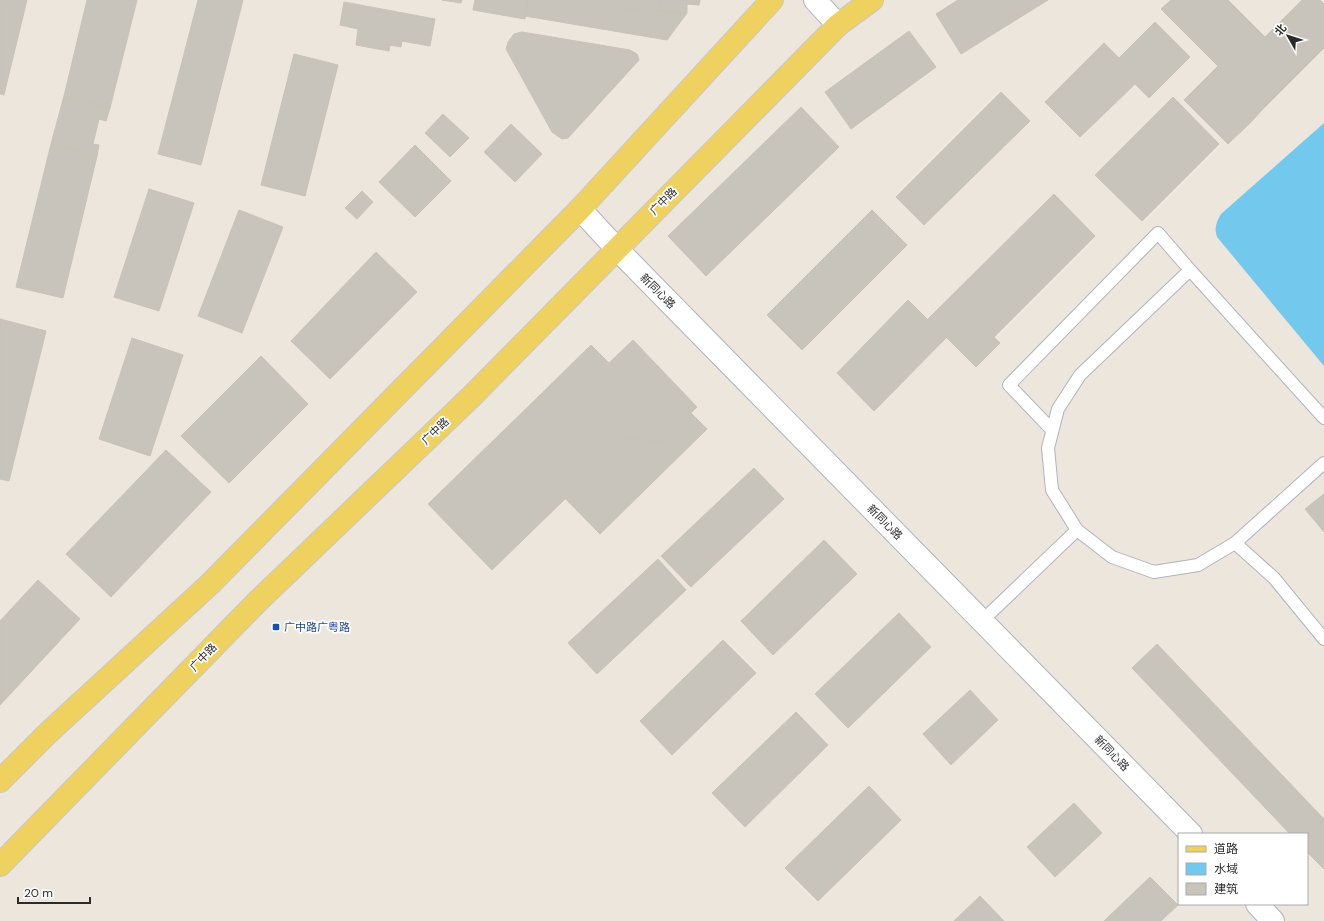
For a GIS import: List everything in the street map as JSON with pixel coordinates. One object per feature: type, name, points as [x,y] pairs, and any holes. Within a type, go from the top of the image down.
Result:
[{"type":"main road","points":[[0,781],[48,733],[210,584],[580,209],[772,0]]},
{"type":"main road","name":"广中路","points":[[0,865],[258,601],[472,396],[616,248],[838,25],[872,0]]},
{"type":"street","points":[[815,0],[838,25]]},
{"type":"street","name":"新同心路","points":[[580,209],[616,248],[983,620],[1190,833]]},
{"type":"street","points":[[1258,905],[1273,921]]},
{"type":"lane","points":[[1052,430],[1009,385],[1158,234],[1324,418]]},
{"type":"lane","points":[[1190,270],[1080,375],[1058,409],[1048,448],[1052,490],[1077,530],[1112,557],[1154,572],[1198,565],[1235,544],[1324,463]]},
{"type":"lane","points":[[983,620],[1077,530]]},
{"type":"lane","points":[[1235,544],[1274,578],[1324,639]]},
{"type":"water","points":[[1324,123],[1324,366],[1217,237],[1216,228],[1221,214]]},
{"type":"building","points":[[0,0],[27,0],[7,82],[0,80]]},
{"type":"building","points":[[87,0],[137,0],[110,108],[64,96]]},
{"type":"building","points":[[198,0],[243,0],[201,165],[158,154]]},
{"type":"building","points":[[442,0],[462,0],[461,3]]},
{"type":"building","points":[[475,0],[528,0],[525,19],[473,10]]},
{"type":"building","points":[[528,0],[614,0],[621,8],[687,13],[667,40],[525,16]]},
{"type":"building","points":[[614,0],[660,0],[659,11],[621,8]]},
{"type":"building","points":[[660,0],[700,0],[699,5],[687,4],[687,13],[659,11]]},
{"type":"building","points":[[958,0],[1048,0],[961,54],[936,14]]},
{"type":"building","points":[[1171,0],[1228,0],[1265,37],[1302,0],[1320,0],[1324,4],[1324,48],[1262,110],[1161,9]]},
{"type":"building","points":[[344,2],[435,19],[430,46],[402,41],[401,47],[390,45],[389,51],[356,45],[358,29],[340,25]]},
{"type":"building","points":[[1155,22],[1190,57],[1149,98],[1135,84],[1080,137],[1045,102],[1104,43],[1119,58]]},
{"type":"building","points":[[909,31],[936,67],[851,129],[825,92]]},
{"type":"building","points":[[522,32],[630,50],[637,54],[639,60],[568,138],[562,139],[552,132],[506,49],[508,42],[514,34]]},
{"type":"building","points":[[294,54],[338,65],[305,196],[261,185]]},
{"type":"building","points":[[1218,66],[1262,110],[1251,122],[1207,77]]},
{"type":"building","points":[[1207,77],[1251,122],[1228,144],[1184,100]]},
{"type":"building","points":[[0,80],[7,82],[4,95],[0,94]]},
{"type":"building","points":[[1001,92],[1030,121],[924,225],[896,197]]},
{"type":"building","points":[[64,96],[110,108],[106,121],[99,119],[93,144],[99,145],[97,156],[51,144]]},
{"type":"building","points":[[1173,97],[1219,144],[1142,221],[1095,175]]},
{"type":"building","points":[[801,107],[839,147],[706,276],[668,236]]},
{"type":"building","points":[[443,114],[469,138],[450,157],[425,133]]},
{"type":"building","points":[[511,124],[542,154],[515,182],[484,152]]},
{"type":"building","points":[[51,144],[97,156],[63,298],[16,287]]},
{"type":"building","points":[[415,145],[451,181],[415,217],[379,182]]},
{"type":"building","points":[[149,189],[194,203],[159,311],[114,297]]},
{"type":"building","points":[[362,191],[373,202],[357,219],[345,208]]},
{"type":"building","points":[[1054,194],[1095,236],[994,337],[1000,343],[976,367],[928,319]]},
{"type":"building","points":[[239,210],[283,227],[242,333],[198,316]]},
{"type":"building","points":[[872,210],[907,245],[802,350],[767,315]]},
{"type":"building","points":[[376,252],[417,292],[330,379],[291,341]]},
{"type":"building","points":[[908,300],[946,338],[874,411],[837,373]]},
{"type":"building","points":[[0,319],[46,331],[9,481],[0,479]]},
{"type":"building","points":[[132,338],[183,355],[150,456],[99,439]]},
{"type":"building","points":[[633,340],[697,407],[661,442],[623,438],[597,464],[535,400],[591,345],[609,363]]},
{"type":"building","points":[[261,356],[308,404],[229,483],[181,436]]},
{"type":"building","points":[[535,400],[597,464],[623,438],[661,442],[691,413],[707,429],[600,534],[501,433]]},
{"type":"building","points":[[501,433],[565,499],[492,570],[428,504]]},
{"type":"building","points":[[166,450],[211,492],[111,597],[66,554]]},
{"type":"building","points":[[754,468],[784,499],[691,587],[661,556]]},
{"type":"building","points":[[1324,494],[1324,532],[1305,509]]},
{"type":"building","points":[[824,540],[857,574],[773,655],[741,621]]},
{"type":"building","points":[[658,559],[686,590],[597,674],[568,643]]},
{"type":"building","points":[[38,580],[80,619],[0,705],[0,621]]},
{"type":"building","points":[[899,613],[931,647],[848,728],[815,694]]},
{"type":"building","points":[[723,640],[756,673],[672,755],[640,721]]},
{"type":"building","points":[[1157,644],[1324,819],[1324,869],[1308,853],[1308,833],[1289,833],[1132,668]]},
{"type":"building","points":[[970,690],[998,720],[951,765],[923,734]]},
{"type":"building","points":[[796,712],[828,745],[745,827],[712,793]]},
{"type":"building","points":[[869,786],[901,820],[818,901],[785,868]]},
{"type":"building","points":[[1074,803],[1102,833],[1055,877],[1027,847]]},
{"type":"building","points":[[1150,877],[1178,905],[1161,921],[1104,921]]},
{"type":"building","points":[[980,896],[1004,921],[954,921]]},
{"type":"place","name":"广中路广粤路","points":[[276,627]]}]
